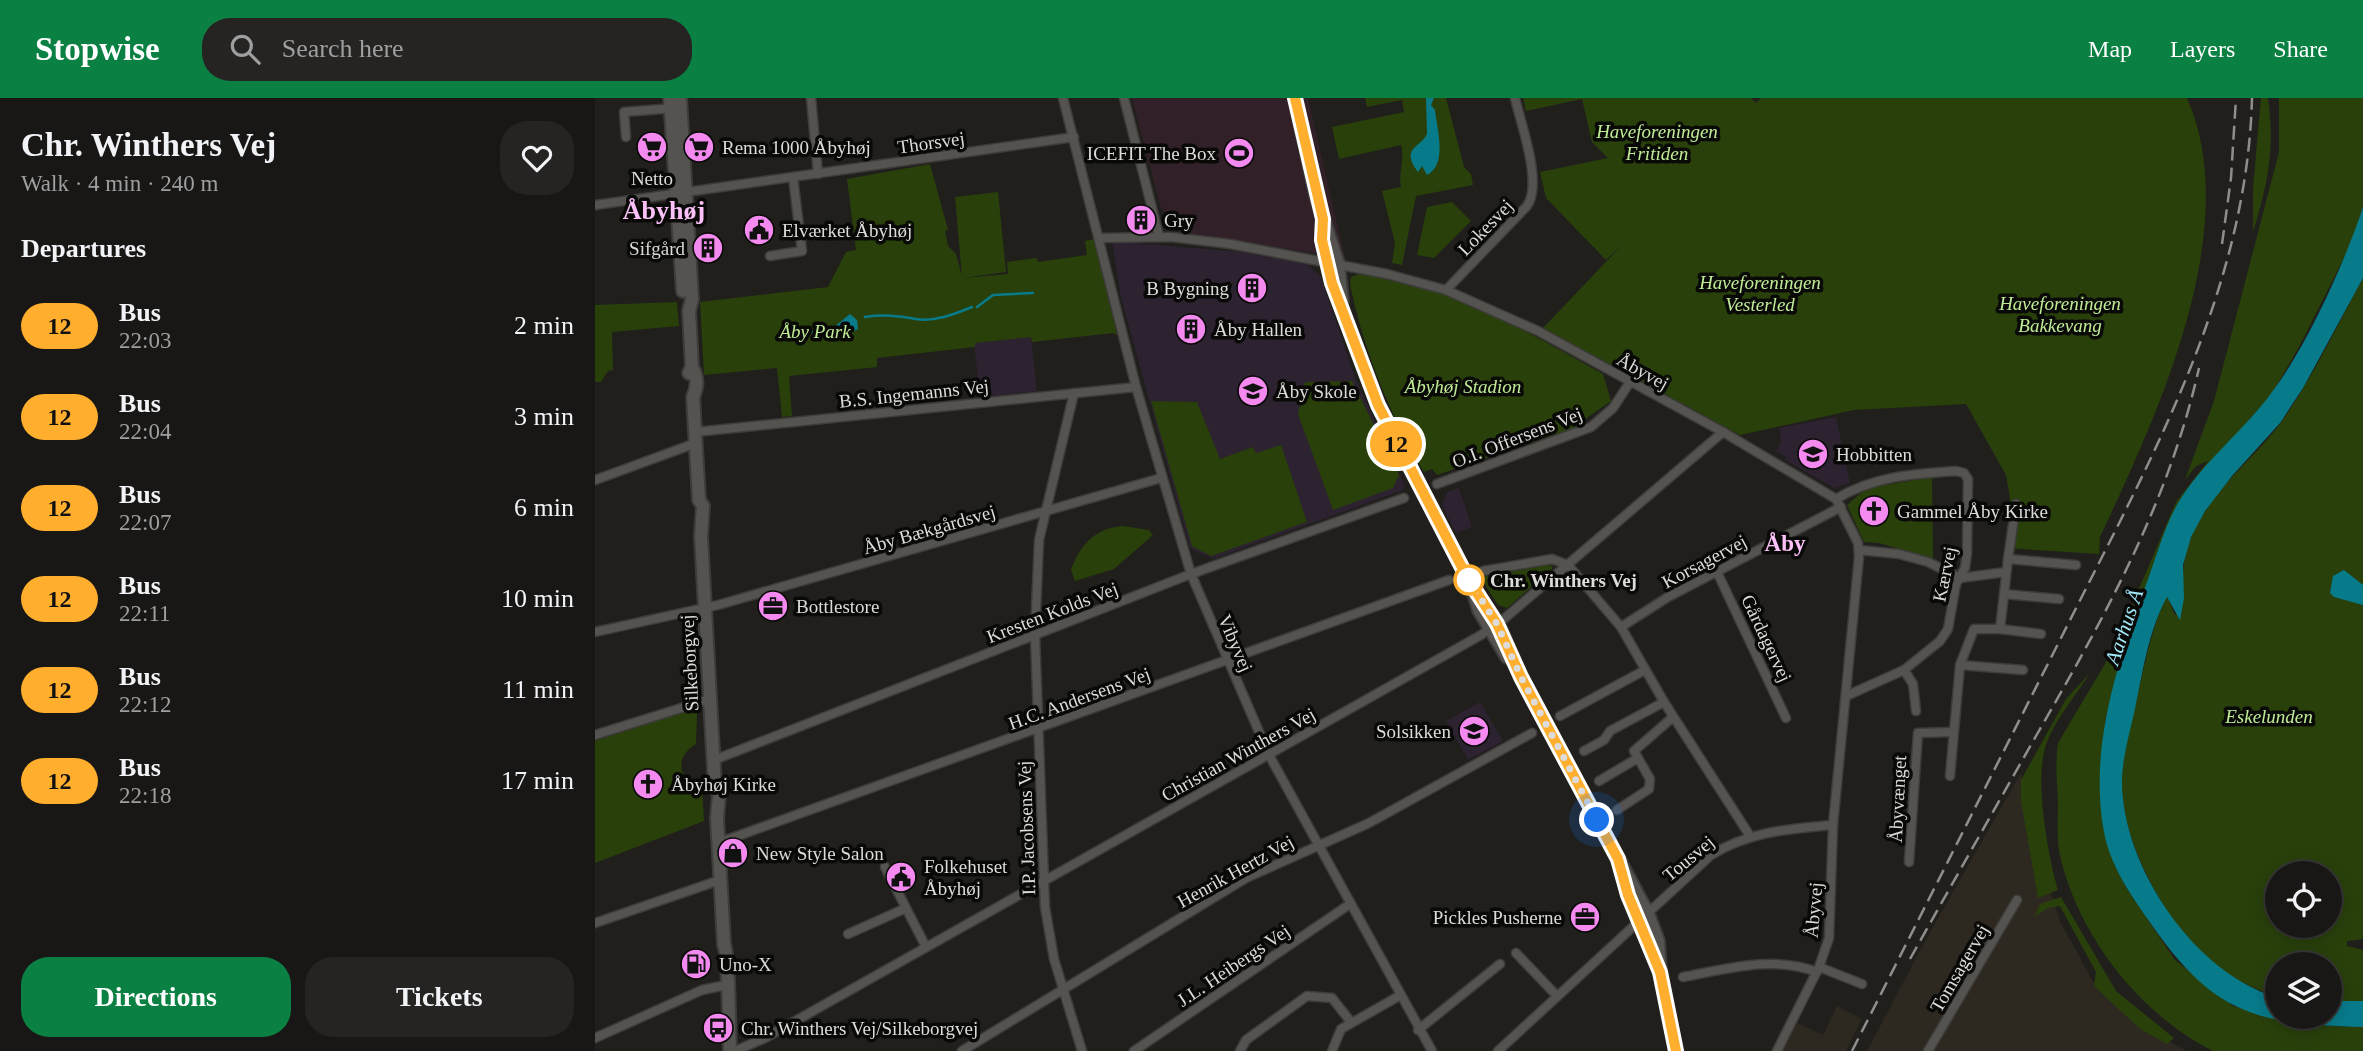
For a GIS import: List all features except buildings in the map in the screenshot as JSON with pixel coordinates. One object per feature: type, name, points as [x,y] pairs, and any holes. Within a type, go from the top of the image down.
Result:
[{"type":"street","points":[[811,98],[818,174]]},
{"type":"street","points":[[1063,98],[1100,238]]},
{"type":"street","points":[[1125,98],[1159,236]]},
{"type":"street","points":[[1295,98],[1342,304],[1378,405],[1618,859],[1644,918],[1660,972],[1676,1051]]},
{"type":"street","name":"Lokesvej","points":[[1446,289],[1527,206],[1532,196],[1533,178],[1515,98]]},
{"type":"street","points":[[626,137],[624,112],[675,103]]},
{"type":"street","name":"Silkeborgvej","points":[[675,103],[680,193],[692,299],[688,311],[692,367],[688,374],[689,389],[693,397],[696,438],[699,500],[695,507],[701,536],[714,760],[715,788],[711,796],[712,810],[717,818],[724,945],[720,952],[721,967],[726,980],[732,1051]]},
{"type":"street","name":"Thorsvej","points":[[595,205],[1074,137]]},
{"type":"street","points":[[770,256],[802,251],[793,177]]},
{"type":"street","name":"Åbyvej","points":[[1100,238],[1159,236],[1230,244],[1333,263],[1446,289],[1538,331],[1723,432],[1836,499],[1859,550],[1833,825],[1831,922],[1818,970],[1777,1051]]},
{"type":"street","name":"Vibyvej","points":[[1100,238],[1161,478],[1191,574],[1226,661],[1269,755],[1316,845],[1432,1051]]},
{"type":"street","name":"O.I. Offersens Vej","points":[[1437,484],[1591,426],[1613,408],[1630,382]]},
{"type":"street","name":"B.S. Ingemanns Vej","points":[[595,481],[696,438],[1136,387]]},
{"type":"street","name":"I.P. Jacobsens Vej","points":[[1074,393],[1044,512],[1036,569],[1035,635],[1044,881],[1049,932],[1081,1051]]},
{"type":"street","name":"Christian Winthers Vej","points":[[732,1051],[749,1046],[1494,627],[1723,432]]},
{"type":"street","name":"Kærvej","points":[[1836,499],[1863,484],[1902,475],[1964,473],[1968,479],[1967,553],[1956,584],[1948,629],[1940,641],[1904,670],[1846,696]]},
{"type":"street","name":"Åby Bækgårdsvej","points":[[595,632],[705,608],[1161,478]]},
{"type":"street","name":"Kresten Kolds Vej","points":[[714,760],[1191,574],[1404,498]]},
{"type":"street","points":[[2000,629],[2015,504]]},
{"type":"street","name":"Korsagervej","points":[[1621,627],[1668,597],[1841,507]]},
{"type":"street","points":[[1859,550],[1920,559],[1960,578],[2006,572]]},
{"type":"street","points":[[1483,571],[1552,559],[1568,565],[1621,627],[1673,717],[1750,836]]},
{"type":"street","points":[[2008,559],[2077,565]]},
{"type":"street","name":"Gårdagervej","points":[[1717,572],[1786,718]]},
{"type":"street","name":"H.C. Andersens Vej","points":[[718,843],[1449,580]]},
{"type":"street","points":[[2004,594],[2059,599]]},
{"type":"street","points":[[1950,776],[1961,665],[1974,629],[2041,634]]},
{"type":"street","points":[[1961,665],[2022,670]]},
{"type":"street","points":[[1560,716],[1645,670]]},
{"type":"street","points":[[1904,670],[1913,684],[1916,711]]},
{"type":"street","points":[[595,735],[710,699]]},
{"type":"street","points":[[1584,751],[1604,740],[1610,732],[1664,702]]},
{"type":"street","points":[[1617,810],[1649,789],[1650,779],[1634,751],[1673,717]]},
{"type":"street","name":"Åbyvænget","points":[[1909,862],[1917,733],[1953,732]]},
{"type":"street","name":"Henrik Hertz Vej","points":[[962,1051],[1246,878],[1369,824],[1532,733]]},
{"type":"street","points":[[1599,781],[1638,758]]},
{"type":"street","name":"Tousvej","points":[[1498,1051],[1711,855],[1750,836],[1833,825]]},
{"type":"street","points":[[885,867],[904,909],[926,947]]},
{"type":"street","points":[[595,923],[720,880]]},
{"type":"street","name":"Tomsagervej","points":[[1928,1051],[2017,900]]},
{"type":"street","name":"J.L. Heibergs Vej","points":[[1133,1051],[1350,904]]},
{"type":"street","points":[[848,934],[904,909]]},
{"type":"street","points":[[1516,953],[1557,996]]},
{"type":"street","points":[[1683,977],[1767,963],[1818,970]]},
{"type":"street","points":[[1418,1030],[1500,964]]},
{"type":"street","name":"Åbyvej","points":[[1818,970],[1862,984]]},
{"type":"street","points":[[595,1038],[726,980]]},
{"type":"street","points":[[1240,1051],[1246,1040],[1307,996],[1332,999],[1351,1022]]},
{"type":"street","points":[[1332,1051],[1337,1035],[1351,1022],[1399,996]]},
{"type":"shaded area","points":[[1132,98],[1308,98],[1345,258],[1179,232],[1161,208]]},
{"type":"shaded area","name":"Åby Skole","points":[[1112,241],[1241,252],[1307,264],[1321,277],[1355,378],[1404,485],[1403,490],[1213,559],[1190,548],[1121,298]]},
{"type":"shaded area","points":[[1031,337],[1037,391],[980,397],[974,343]]},
{"type":"shaded area","name":"Hobbitten","points":[[1836,417],[1850,483],[1834,488],[1785,460],[1786,457],[1776,451],[1781,441],[1779,428]]},
{"type":"shaded area","points":[[1459,488],[1472,527],[1456,533],[1442,505],[1447,492]]},
{"type":"shaded area","name":"Solsikken","points":[[1480,702],[1503,741],[1468,760],[1446,721]]},
{"type":"shaded area","points":[[2021,773],[2040,857],[2060,921],[2092,980],[2140,1025],[2187,1051],[1867,1051],[1924,943]]},
{"type":"shaded area","points":[[1837,1006],[1862,1019],[1846,1051],[1771,1051],[1787,1018],[1823,1035]]},
{"type":"green space","points":[[1365,98],[1446,98],[1464,167],[1471,174],[1473,185],[1416,196],[1402,265],[1392,263],[1395,243],[1382,191],[1401,187],[1401,145],[1339,159],[1332,127],[1404,112],[1402,100],[1367,107]]},
{"type":"green space","points":[[1523,98],[1751,98],[1756,103],[1761,98],[2187,98],[2202,150],[2206,205],[2200,263],[2186,322],[2167,380],[2145,437],[2100,537],[2099,554],[2007,548],[2010,498],[2006,475],[1966,404],[1854,410],[1740,435],[1543,328],[1623,244],[1606,260],[1546,198],[1540,172],[1608,158],[1592,142],[1582,99],[1526,111]]},
{"type":"green space","points":[[2261,98],[2268,98],[2271,134],[2266,182],[2253,232],[2253,189]]},
{"type":"green space","points":[[2279,98],[2363,98],[2363,207],[2351,244],[2273,392],[2178,504],[2133,619],[2105,721],[2114,864],[2127,889],[2175,960],[2233,1006],[2265,1015],[2265,1029],[2363,1027],[2363,1051],[2213,1051],[2186,1035],[2161,1017],[2138,995],[2099,945],[2070,889],[2058,846],[2058,743],[2112,652],[2176,502],[2208,461],[2196,466],[2185,480],[2214,401],[2279,152]]},
{"type":"green space","name":"Åby Park","points":[[930,164],[948,230],[945,231],[948,246],[956,254],[962,276],[955,197],[998,192],[1006,272],[963,278],[1008,274],[1007,262],[1037,258],[1038,262],[1087,255],[1085,241],[1094,239],[1117,335],[1113,333],[1032,342],[1031,337],[975,343],[975,347],[877,358],[877,367],[789,376],[792,416],[782,417],[777,368],[704,375],[700,302],[828,287],[846,252],[856,250],[847,179]]},
{"type":"green space","points":[[1452,202],[1471,221],[1434,258],[1417,255],[1427,207]]},
{"type":"green space","name":"Åbyhøj Stadion","points":[[1359,274],[1423,288],[1516,326],[1603,374],[1611,401],[1571,429],[1437,475],[1432,469],[1424,472],[1389,405],[1370,357],[1350,284],[1351,277]]},
{"type":"green space","name":"Eskelunden","points":[[2363,278],[2363,939],[2347,941],[2347,946],[2363,950],[2363,1001],[2342,1001],[2342,952],[2265,952],[2265,992],[2224,972],[2209,960],[2192,943],[2161,901],[2136,851],[2123,800],[2125,755],[2153,631],[2167,596],[2175,615],[2179,607],[2183,595],[2185,557],[2195,529],[2224,487],[2282,421],[2314,369]]},
{"type":"green space","points":[[677,302],[679,326],[612,332],[613,370],[608,371],[601,382],[595,382],[595,305]]},
{"type":"green space","points":[[1352,381],[1399,475],[1393,488],[1333,510],[1298,414],[1305,382]]},
{"type":"green space","points":[[1151,401],[1197,402],[1220,459],[1253,447],[1256,453],[1281,445],[1307,522],[1211,556],[1192,546]]},
{"type":"green space","points":[[1932,477],[1933,559],[1879,543],[1864,542],[1847,505],[1867,488]]},
{"type":"green space","points":[[1123,526],[1149,530],[1153,535],[1114,569],[1075,581],[1071,570],[1084,545],[1105,530]]},
{"type":"green space","points":[[1553,566],[1552,569],[1507,608],[1498,605],[1480,577]]},
{"type":"green space","points":[[2090,673],[2057,721],[2044,752],[2042,802],[2050,859],[2058,890],[2038,898],[2021,801],[2021,780],[2066,699]]},
{"type":"green space","points":[[692,709],[697,713],[696,744],[686,752],[681,768],[689,785],[702,789],[704,821],[595,863],[595,741]]},
{"type":"green space","points":[[2061,897],[2116,991],[2174,1038],[2167,1044],[2140,1029],[2094,986],[2096,972],[2060,906],[2048,908],[2034,917],[2040,904]]},
{"type":"water","points":[[1426,98],[1434,98],[1431,105],[1435,110],[1440,146],[1437,163],[1427,175],[1422,166],[1418,172],[1411,158],[1413,149],[1427,134]]},
{"type":"water","points":[[2363,207],[2363,278],[2303,388],[2280,423],[2232,476],[2205,511],[2191,537],[2183,565],[2184,598],[2180,620],[2167,597],[2160,610],[2147,652],[2125,752],[2122,778],[2125,811],[2134,845],[2148,879],[2191,940],[2217,965],[2246,984],[2265,992],[2265,1017],[2239,1008],[2216,995],[2194,976],[2172,952],[2128,890],[2116,868],[2104,832],[2100,800],[2103,735],[2117,671],[2172,514],[2198,475],[2261,406],[2285,373],[2324,303]]},
{"type":"water","points":[[850,314],[857,320],[858,329],[843,336],[823,336]]},
{"type":"water","points":[[2344,570],[2363,585],[2363,605],[2334,597],[2330,593],[2333,576]]},
{"type":"water","points":[[2342,1001],[2363,1001],[2363,1027],[2342,1026]]},
{"type":"waterway","points":[[977,307],[993,295],[1033,293]]},
{"type":"waterway","points":[[865,317],[897,316],[923,320],[952,315],[972,307]]},
{"type":"waterway","points":[[799,328],[825,335]]},
{"type":"railway","points":[[2222,244],[2231,178],[2236,98]]},
{"type":"railway","points":[[1852,1051],[2127,508],[2187,376],[2212,309],[2232,240],[2246,170],[2252,98]]},
{"type":"railway","points":[[1910,959],[2110,603],[2132,558],[2170,465],[2199,368]]},
{"type":"bus line","name":"12","points":[[1295,98],[1323,219],[1322,240],[1332,283],[1378,405],[1471,585],[1488,606],[1505,638],[1521,677],[1618,859],[1628,895],[1660,972],[1676,1051]]},
{"type":"place","name":"Netto","points":[[652,147]]},
{"type":"place","name":"Rema 1000 Åbyhøj","points":[[699,147]]},
{"type":"place","name":"ICEFIT The Box","points":[[1239,153]]},
{"type":"place","name":"Gry","points":[[1141,220]]},
{"type":"place","name":"Elværket Åbyhøj","points":[[759,230]]},
{"type":"place","name":"Sifgård","points":[[708,248]]},
{"type":"place","name":"B Bygning","points":[[1252,288]]},
{"type":"place","name":"Åby Hallen","points":[[1191,329]]},
{"type":"place","name":"Åby Skole","points":[[1253,391]]},
{"type":"place","name":"Hobbitten","points":[[1813,454]]},
{"type":"place","name":"Gammel Åby Kirke","points":[[1874,511]]},
{"type":"place","name":"Chr. Winthers Vej","points":[[1469,580]]},
{"type":"place","name":"Bottlestore","points":[[773,606]]},
{"type":"place","name":"Solsikken","points":[[1474,731]]},
{"type":"place","name":"Åbyhøj Kirke","points":[[648,784]]},
{"type":"place","name":"New Style Salon","points":[[733,853]]},
{"type":"place","name":"Folkehuset Åbyhøj","points":[[901,877]]},
{"type":"place","name":"Pickles Pusherne","points":[[1585,917]]},
{"type":"place","name":"Uno-X","points":[[696,964]]},
{"type":"place","name":"Chr. Winthers Vej/Silkeborgvej","points":[[718,1028]]},
{"type":"district","name":"Åbyhøj","points":[[664,210]]},
{"type":"district","name":"Åby","points":[[1785,543]]},
{"type":"route","points":[[1469,580],[1488,606],[1521,677],[1597,820]]},
{"type":"park label","name":"Haveforeningen Fritiden","points":[[1657,142]]},
{"type":"park label","name":"Haveforeningen Vesterled","points":[[1760,293]]},
{"type":"park label","name":"Haveforeningen Bakkevang","points":[[2060,314]]},
{"type":"water label","name":"Aarhus Å","points":[[2124,627]]}]
